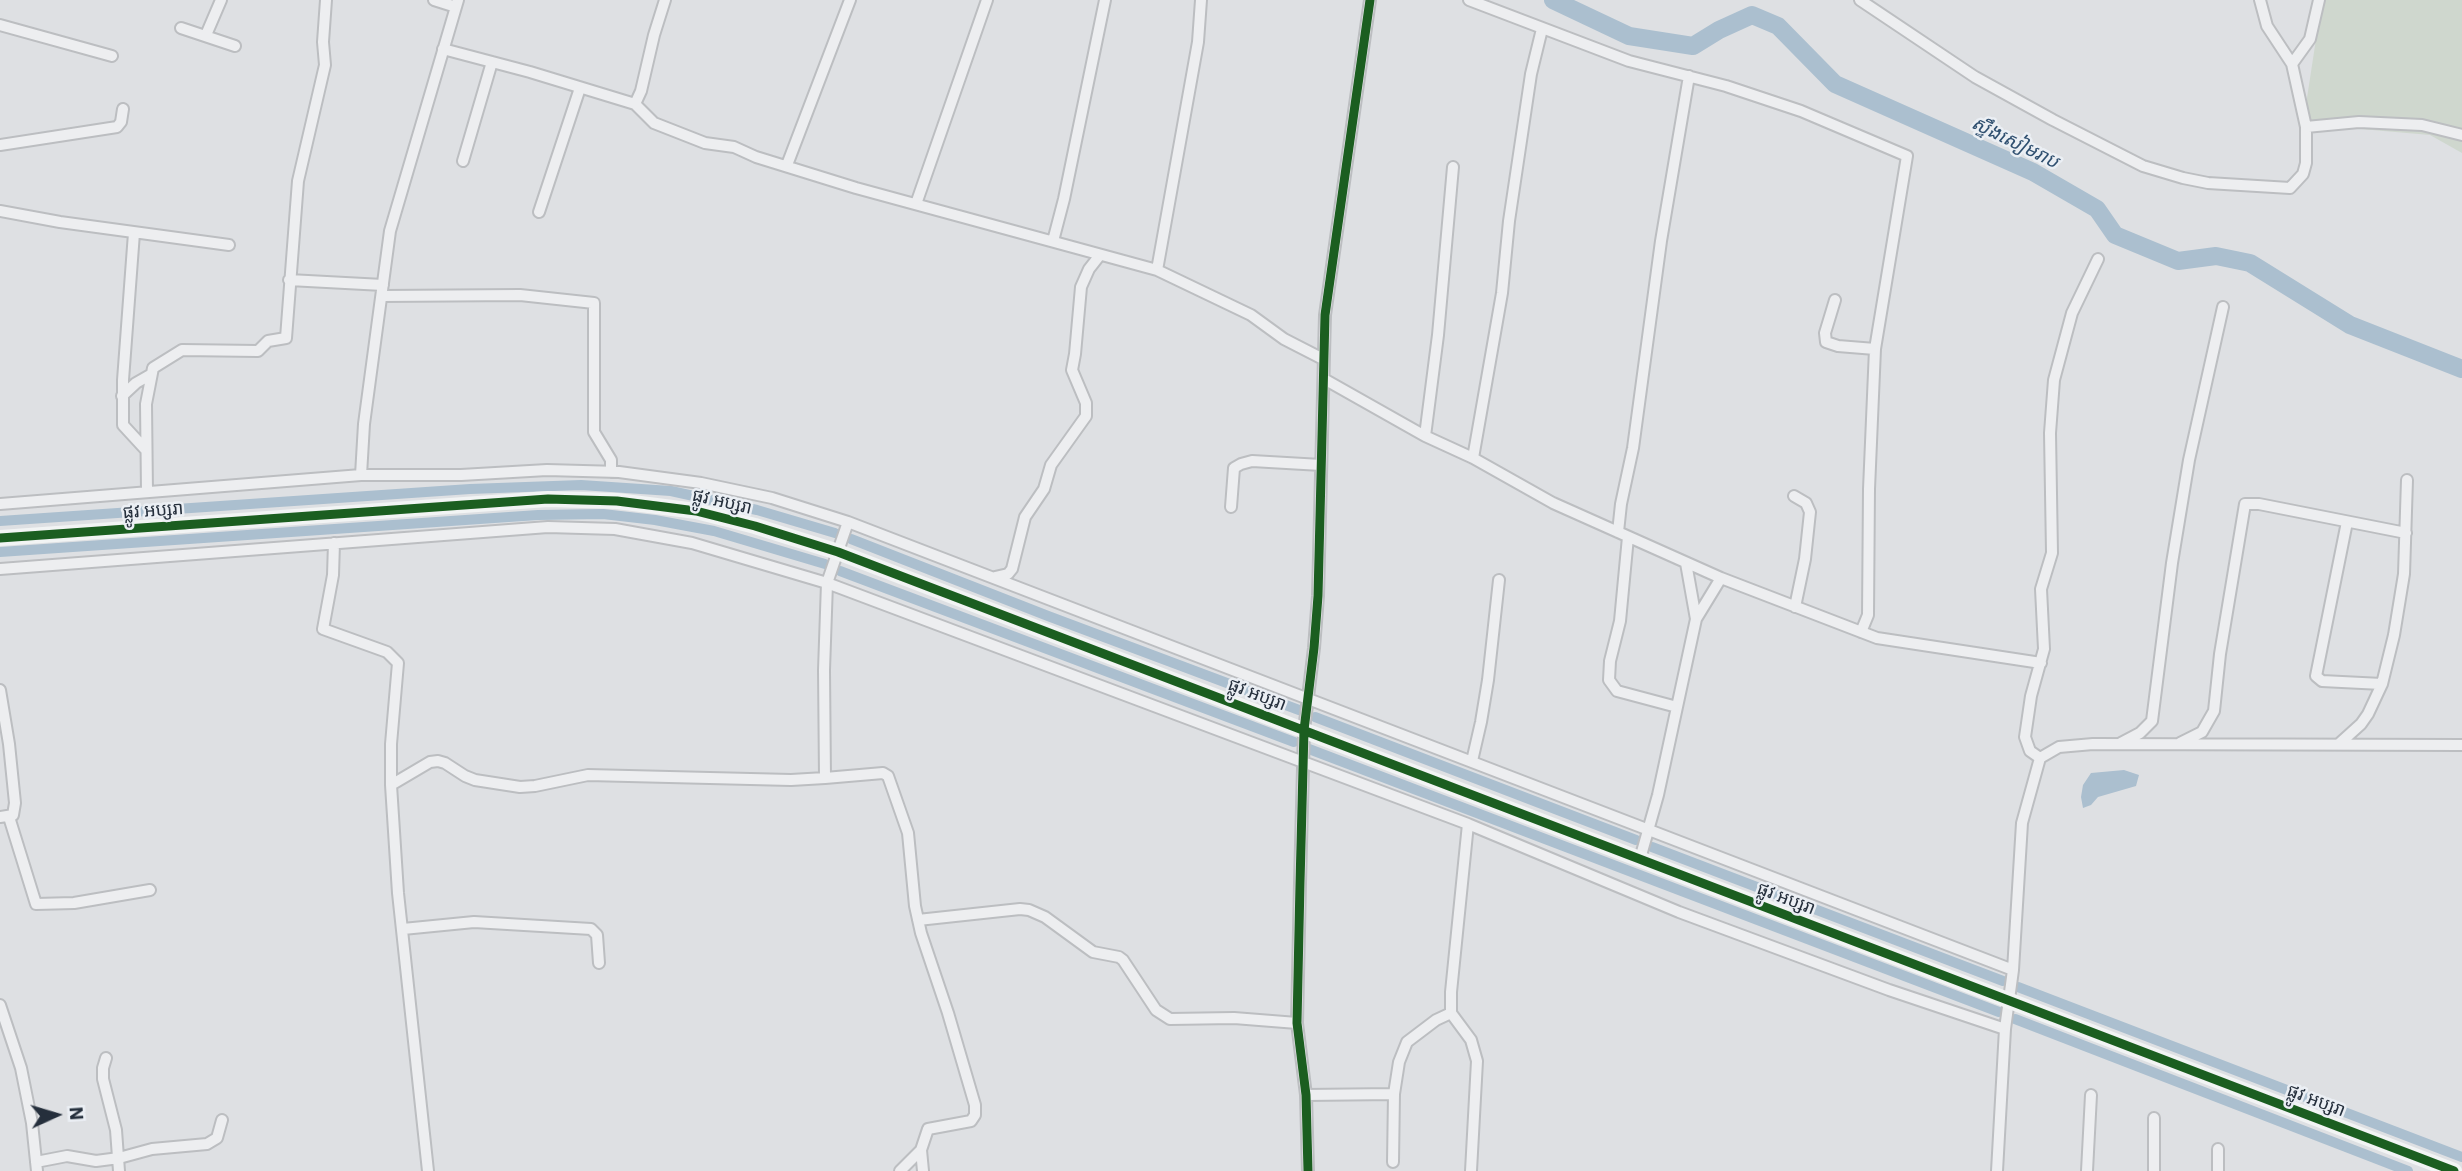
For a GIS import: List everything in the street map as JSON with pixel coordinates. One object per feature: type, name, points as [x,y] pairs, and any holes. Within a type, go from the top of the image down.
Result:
[{"type":"street","points":[[205,35],[221,0]]},
{"type":"street","points":[[147,492],[146,404],[153,368],[182,350],[258,351],[268,341],[286,338],[298,181],[325,65],[323,43],[326,0]]},
{"type":"street","points":[[361,475],[364,424],[390,230],[457,3],[434,0]]},
{"type":"street","points":[[635,104],[641,91],[664,0]]},
{"type":"street","points":[[787,165],[850,0]]},
{"type":"street","points":[[916,204],[987,0]]},
{"type":"street","points":[[1053,241],[1105,0]]},
{"type":"street","points":[[1157,270],[1198,42],[1201,0]]},
{"type":"street","points":[[1308,1171],[1306,1095],[1297,1023],[1304,730],[1318,596],[1325,315],[1370,0]]},
{"type":"street","points":[[1469,0],[1629,61],[1726,86],[1801,111],[1907,156],[1875,349],[1869,489],[1868,615],[1861,632]]},
{"type":"street","points":[[1860,0],[1975,76],[2125,158],[2162,172],[2208,183],[2290,188],[2303,174],[2306,163],[2306,127],[2292,64],[2267,26],[2260,0]]},
{"type":"street","points":[[2292,64],[2310,38],[2319,0]]},
{"type":"street","points":[[0,25],[112,56]]},
{"type":"street","points":[[181,28],[235,46]]},
{"type":"street","points":[[1473,457],[1502,293],[1509,221],[1531,74],[1542,29]]},
{"type":"street","points":[[443,49],[635,104],[646,118],[659,126],[705,143],[734,147],[756,157],[856,188],[1157,270],[1251,315],[1284,339],[1323,359]]},
{"type":"street","points":[[463,161],[492,62]]},
{"type":"street","points":[[1677,707],[1617,691],[1609,680],[1610,662],[1620,621],[1623,535],[1621,504],[1633,448],[1661,241],[1689,76]]},
{"type":"street","points":[[539,212],[580,89]]},
{"type":"street","points":[[0,145],[117,127],[121,122],[123,108]]},
{"type":"street","points":[[2306,127],[2359,122],[2422,125],[2462,135]]},
{"type":"street","points":[[1425,436],[1453,167]]},
{"type":"street","points":[[0,211],[229,245]]},
{"type":"street","points":[[134,233],[122,396],[123,425],[146,450]]},
{"type":"street","points":[[994,578],[1008,574],[1013,567],[1025,517],[1044,489],[1051,465],[1086,416],[1086,403],[1072,370],[1081,287],[1089,269],[1100,255]]},
{"type":"street","points":[[2040,758],[2030,751],[2025,737],[2031,696],[2041,663],[2044,633],[2041,589],[2049,566],[2052,541],[2050,433],[2054,380],[2072,313],[2098,258]]},
{"type":"street","points":[[289,280],[382,291],[545,296],[594,303],[594,432],[611,460],[611,471]]},
{"type":"street","points":[[1835,300],[1825,333],[1826,342],[1838,346],[1875,349]]},
{"type":"street","points":[[2119,744],[2140,733],[2152,721],[2170,576],[2189,460],[2223,307]]},
{"type":"street","points":[[122,396],[150,375]]},
{"type":"street","points":[[1324,379],[1425,436],[1473,457],[1553,503],[1721,578],[1877,638],[2041,663]]},
{"type":"street","points":[[1231,507],[1234,468],[1241,464],[1252,461],[1321,465]]},
{"type":"street","points":[[0,504],[361,475],[461,475],[547,470],[611,471],[713,485],[772,498],[848,522],[2013,970]]},
{"type":"street","points":[[2340,743],[2361,724],[2382,684],[2395,635],[2404,574],[2407,480]]},
{"type":"street","points":[[1794,496],[1806,503],[1810,512],[1795,607]]},
{"type":"street","name":"ផ្លូវ អប្សរា","points":[[0,538],[548,499],[617,500],[696,511],[755,526],[838,551],[2454,1171]]},
{"type":"street","points":[[2174,745],[2202,732],[2214,712],[2220,654],[2245,504],[2259,504],[2406,533]]},
{"type":"street","points":[[825,778],[827,583],[848,522]]},
{"type":"street","points":[[2347,522],[2316,676],[2322,681],[2382,684]]},
{"type":"street","points":[[0,569],[548,527],[615,529],[692,543],[827,583],[1468,824],[1679,912],[1889,990],[2006,1029]]},
{"type":"street","points":[[334,543],[333,575],[323,629],[387,652],[398,663],[391,744],[391,785],[428,1171]]},
{"type":"street","points":[[1686,563],[1696,619]]},
{"type":"street","points":[[1640,859],[1658,795],[1696,619],[1721,578]]},
{"type":"street","points":[[1472,761],[1488,680],[1499,580]]},
{"type":"street","points":[[0,690],[15,803],[14,812],[5,817],[36,904],[74,903],[150,890]]},
{"type":"street","points":[[1997,1171],[2022,823],[2040,758],[2059,747],[2119,744],[2461,745],[2462,732]]},
{"type":"street","points":[[391,785],[430,762],[438,761],[475,780],[520,787],[588,775],[791,780],[883,773],[888,776],[908,833],[918,920],[976,1111],[974,1119],[967,1123],[928,1129],[921,1150],[923,1171]]},
{"type":"street","points":[[1468,824],[1451,1013],[1471,1040],[1476,1054],[1471,1171]]},
{"type":"street","points":[[918,920],[1029,910],[1045,917],[1093,952],[1123,960],[1156,1010],[1170,1019],[1234,1018],[1297,1023]]},
{"type":"street","points":[[403,929],[474,922],[591,929],[597,935],[599,962]]},
{"type":"street","points":[[0,1005],[21,1068],[37,1166],[66,1156],[96,1161],[152,1149],[212,1143],[219,1134],[222,1120]]},
{"type":"street","points":[[1393,1162],[1394,1094],[1399,1062],[1407,1042],[1436,1020],[1451,1013]]},
{"type":"street","points":[[106,1058],[103,1079],[116,1130],[120,1171]]},
{"type":"street","points":[[1306,1095],[1394,1094]]},
{"type":"street","points":[[2087,1171],[2091,1094]]},
{"type":"street","points":[[2154,1118],[2154,1171]]},
{"type":"street","points":[[2218,1149],[2218,1171]]},
{"type":"street","points":[[900,1171],[921,1150]]},
{"type":"shaded area","points":[[2322,0],[2462,0],[2462,153],[2430,135],[2303,124]]},
{"type":"water","points":[[2124,770],[2139,775],[2136,786],[2098,797],[2091,805],[2083,808],[2083,785],[2091,773]]},
{"type":"waterway","name":"ស្ទឹងសៀមរាប","points":[[1553,0],[1629,36],[1693,46],[1752,15],[1778,26],[1835,84],[2033,172],[2097,209],[2115,235],[2178,261],[2216,256],[2250,263],[2350,325],[2462,369]]},
{"type":"waterway","points":[[0,521],[470,489],[581,485],[671,491],[757,510],[835,533]]},
{"type":"waterway","points":[[0,552],[538,515],[603,514],[714,531],[825,564]]},
{"type":"waterway","points":[[851,539],[1299,710]]},
{"type":"waterway","points":[[840,571],[1294,742]]},
{"type":"waterway","points":[[1315,717],[1636,840]]},
{"type":"waterway","points":[[1309,749],[1999,1012]]},
{"type":"waterway","points":[[1652,847],[2003,981]]},
{"type":"waterway","points":[[2018,987],[2462,1157]]},
{"type":"waterway","points":[[2015,1019],[2408,1171]]},
{"type":"cycle path","points":[[1308,1171],[1306,1095],[1297,1023],[1304,730],[1318,596],[1325,315],[1370,0]]},
{"type":"cycle path","points":[[0,538],[548,499],[617,501],[696,511],[755,526],[838,552],[2454,1171]]}]
